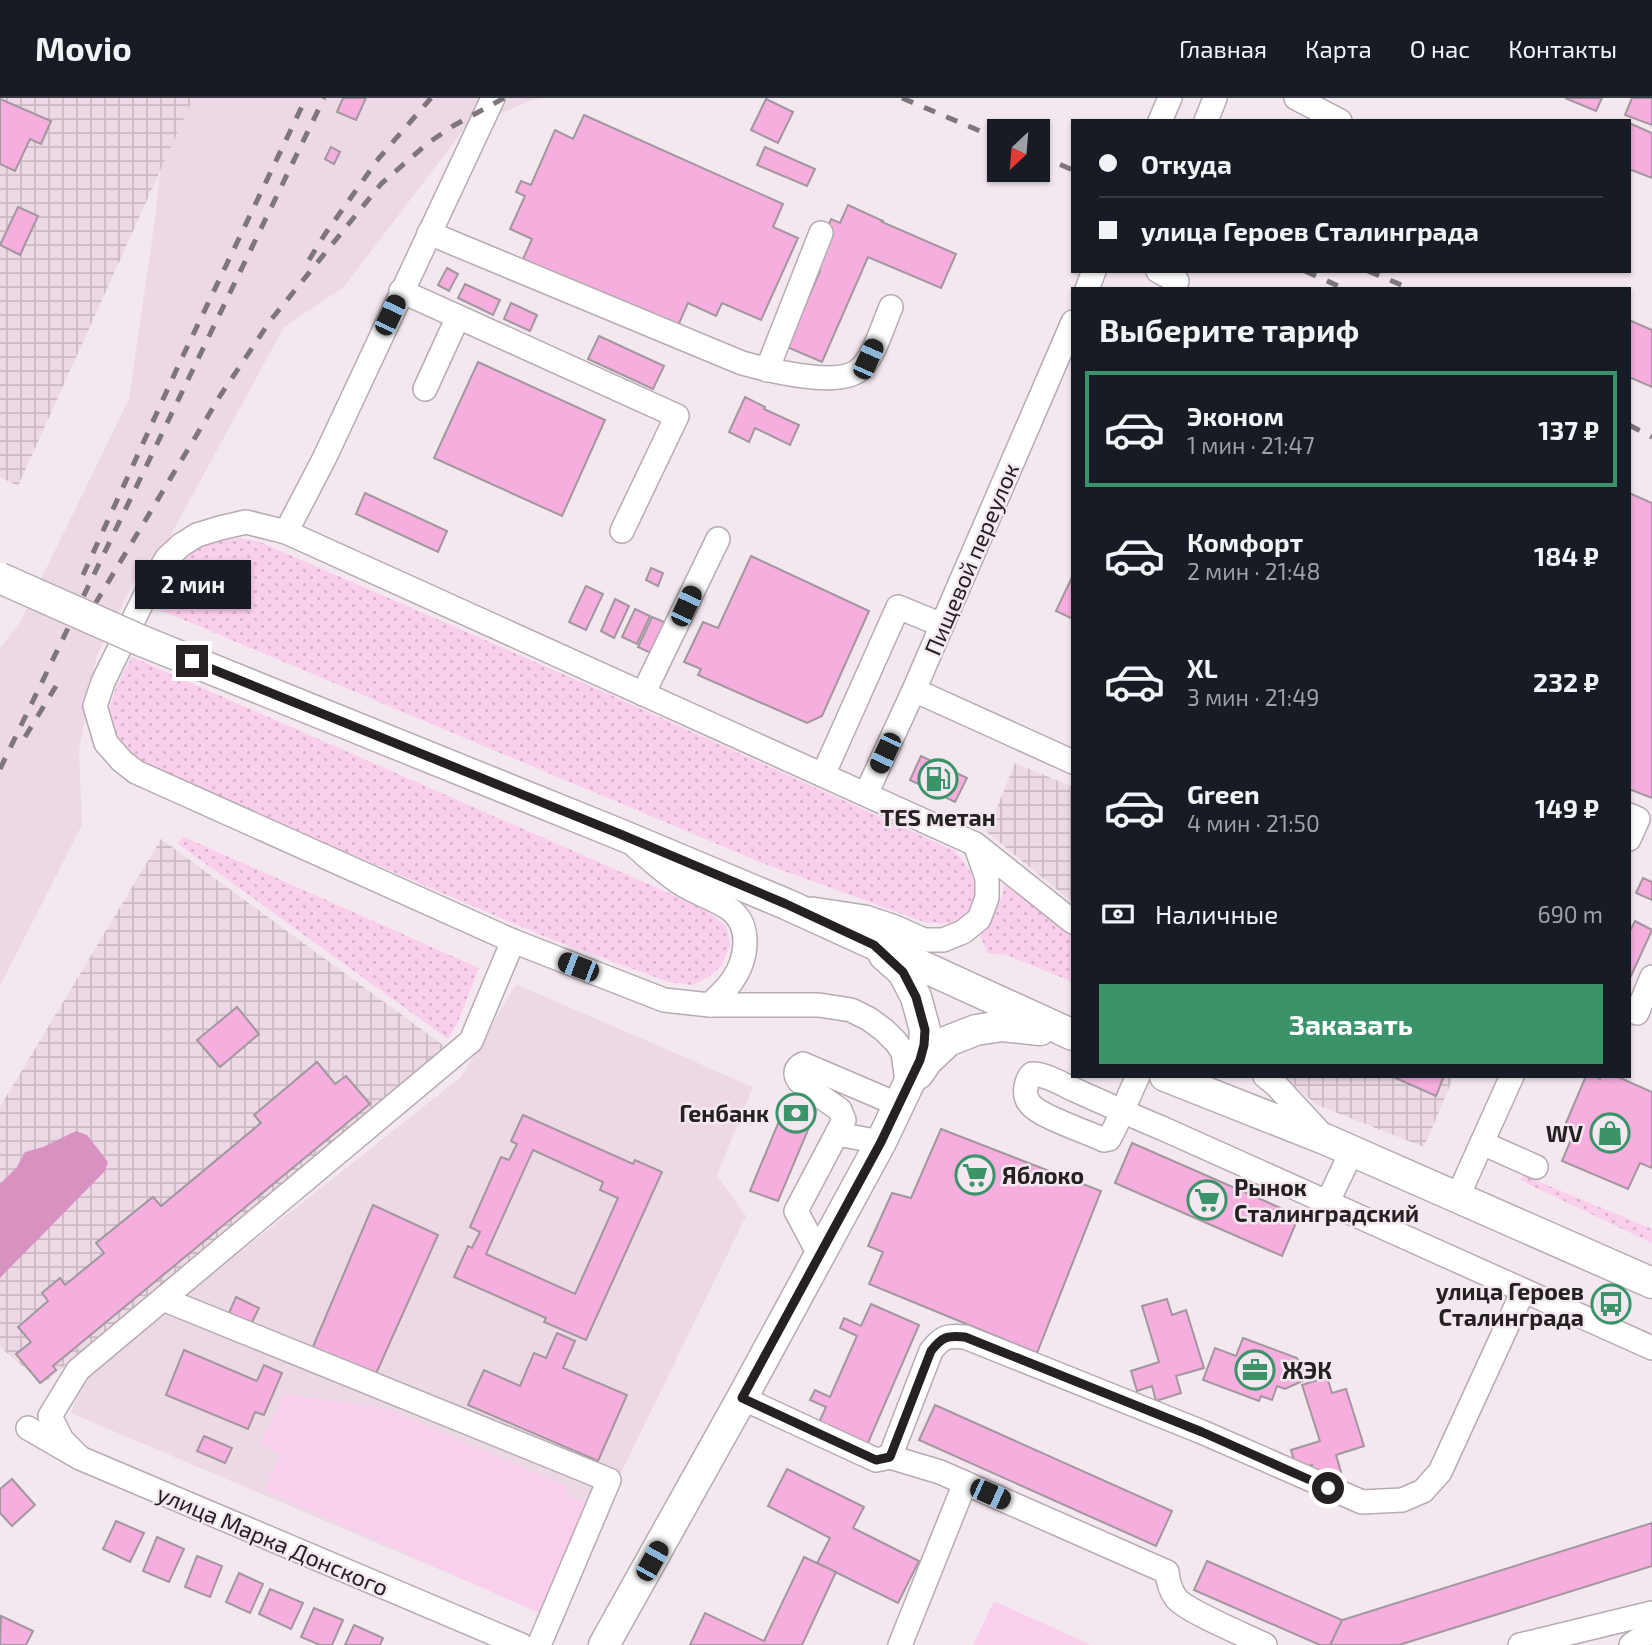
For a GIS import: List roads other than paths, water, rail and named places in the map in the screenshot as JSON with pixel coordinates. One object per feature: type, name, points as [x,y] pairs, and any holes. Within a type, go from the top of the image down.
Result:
[{"type":"main road","points":[[0,578],[142,641],[786,904],[1071,1035]]},
{"type":"main road","points":[[604,1645],[881,1142],[920,1060],[925,1030],[916,997],[903,972],[874,945]]},
{"type":"main road","points":[[903,1097],[927,1062],[948,1041],[976,1030],[1002,1026],[1071,1035]]},
{"type":"main road","points":[[1170,1078],[1340,1146],[1652,1283]]},
{"type":"street","points":[[286,532],[324,458],[493,98]]},
{"type":"street","points":[[1161,119],[1170,98]]},
{"type":"street","points":[[1207,119],[1215,98]]},
{"type":"street","points":[[1296,98],[1336,119]]},
{"type":"street","points":[[429,233],[743,363],[767,370],[814,377],[843,377],[858,371],[868,359],[891,307]]},
{"type":"street","points":[[767,370],[821,233]]},
{"type":"street","points":[[1162,273],[1177,281],[1175,287]]},
{"type":"street","points":[[401,291],[677,416],[622,531]]},
{"type":"street","points":[[425,389],[458,317]]},
{"type":"street","name":"Пищевой переулок","points":[[866,794],[914,690],[1071,327]]},
{"type":"street","points":[[819,1254],[796,1211],[844,1120],[840,1110],[799,1081],[796,1071],[803,1064],[903,1097],[903,1052],[896,1042],[869,1018],[851,1010],[819,1005],[710,1005],[664,1000],[513,941],[136,772],[106,743],[95,706],[103,682],[149,588],[167,558],[197,535],[246,522],[286,532],[975,845],[1071,920]]},
{"type":"street","points":[[643,694],[718,539]]},
{"type":"street","points":[[822,775],[898,607],[942,625]]},
{"type":"street","points":[[914,690],[1071,761]]},
{"type":"street","points":[[620,834],[680,883],[730,909],[744,929],[744,958],[734,979],[710,1005]]},
{"type":"street","points":[[786,904],[865,917],[923,940],[943,940],[963,932],[979,919],[987,898],[986,878],[975,845]]},
{"type":"street","points":[[80,1458],[62,1440],[50,1416],[78,1370],[471,1041],[513,941]]},
{"type":"street","points":[[1639,1014],[1652,977]]},
{"type":"street","points":[[1137,1078],[1122,1111],[1652,1348]]},
{"type":"street","points":[[1267,1078],[1340,1146],[1328,1201]]},
{"type":"street","points":[[1457,1198],[1511,1078]]},
{"type":"street","points":[[837,1134],[881,1142]]},
{"type":"street","points":[[1482,1143],[1536,1167]]},
{"type":"street","points":[[890,1457],[931,1351],[940,1340],[951,1336],[965,1337],[1189,1427],[1362,1502],[1402,1500],[1423,1491],[1440,1472],[1523,1291]]},
{"type":"street","points":[[163,1299],[609,1480],[539,1645]]},
{"type":"street","points":[[742,1398],[876,1460],[890,1457],[940,1472],[1167,1572],[1168,1584],[1177,1601],[1265,1645]]},
{"type":"street","name":"улица Марка Донского","points":[[28,1427],[80,1458],[521,1645]]},
{"type":"street","points":[[900,1645],[965,1483]]},
{"type":"street","points":[[1520,1645],[1652,1613]]},
{"type":"street","points":[[1630,1645],[1652,1630]]},
{"type":"railway","points":[[83,575],[180,362],[306,98]]},
{"type":"railway","points":[[0,769],[324,98]]},
{"type":"railway","points":[[309,260],[379,158],[431,98]]},
{"type":"railway","points":[[95,604],[220,396],[270,321],[381,184],[428,143],[504,98]]},
{"type":"railway","points":[[902,98],[987,134]]},
{"type":"railway","points":[[1050,160],[1071,169]]},
{"type":"railway","points":[[1309,273],[1341,287]]},
{"type":"railway","points":[[1373,273],[1406,287]]},
{"type":"railway","points":[[1631,426],[1652,437]]},
{"type":"railway","points":[[25,737],[56,686]]},
{"type":"place","name":"TES метан","points":[[938,779]]},
{"type":"place","name":"Генбанк","points":[[796,1113]]},
{"type":"place","name":"WV","points":[[1610,1133]]},
{"type":"place","name":"Яблоко","points":[[975,1175]]},
{"type":"place","name":"Рынок Сталинградский","points":[[1207,1200]]},
{"type":"place","name":"улица Героев Сталинграда","points":[[1611,1304]]},
{"type":"place","name":"ЖЭК","points":[[1255,1370]]}]
